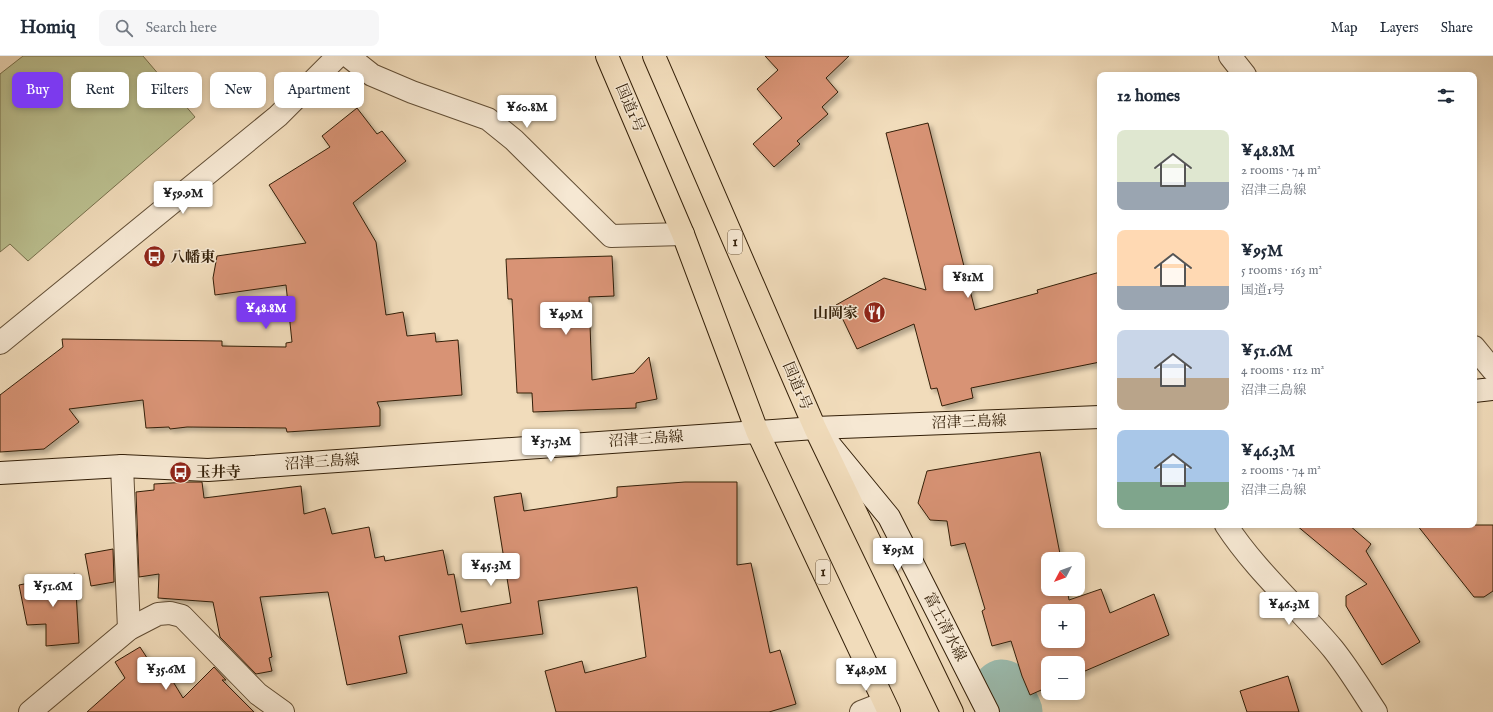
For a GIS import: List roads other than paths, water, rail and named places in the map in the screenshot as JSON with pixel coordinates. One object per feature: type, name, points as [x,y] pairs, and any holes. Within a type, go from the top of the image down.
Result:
[{"type":"highway","name":"国道1号","points":[[607,56],[683,234],[757,431],[886,707]]},
{"type":"highway","name":"国道1号","points":[[654,56],[815,428],[952,712]]},
{"type":"street","points":[[0,343],[278,116],[338,56]]},
{"type":"street","points":[[348,56],[372,75],[412,92],[488,119],[514,140],[611,236],[683,234]]},
{"type":"street","points":[[1230,56],[1243,72]]},
{"type":"street","points":[[1477,351],[1493,370]]},
{"type":"street","points":[[1477,391],[1493,389]]},
{"type":"street","name":"沼津三島線","points":[[0,474],[122,466],[208,470],[757,431],[1097,417]]},
{"type":"street","name":"富士清水線","points":[[815,428],[889,517],[988,712]]},
{"type":"street","points":[[122,466],[129,629]]},
{"type":"street","points":[[1228,528],[1249,558],[1290,601],[1333,650],[1353,676],[1376,712]]},
{"type":"street","points":[[30,712],[129,629],[158,614],[170,613],[182,616],[258,694],[283,712]]},
{"type":"street","points":[[861,712],[886,707]]},
{"type":"waterway","points":[[1002,689],[1013,712]]},
{"type":"place","name":"八幡東","points":[[155,257]]},
{"type":"place","name":"山岡家","points":[[874,313]]},
{"type":"place","name":"玉井寺","points":[[181,472]]}]
